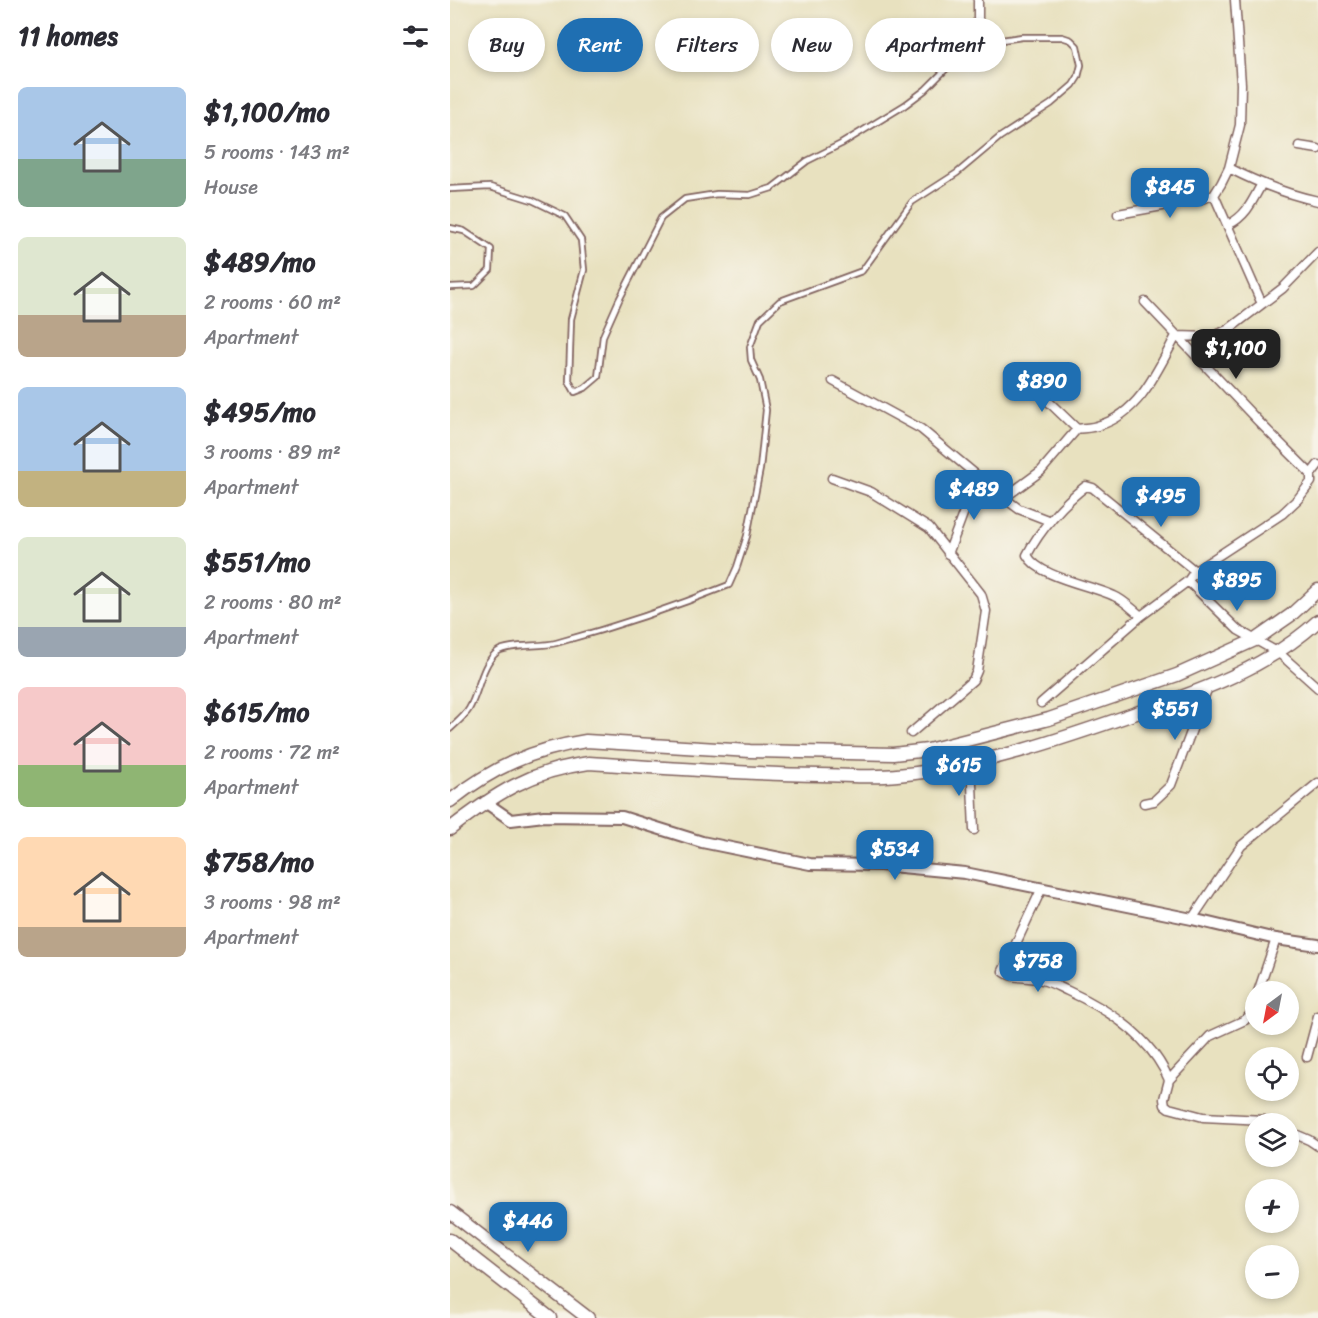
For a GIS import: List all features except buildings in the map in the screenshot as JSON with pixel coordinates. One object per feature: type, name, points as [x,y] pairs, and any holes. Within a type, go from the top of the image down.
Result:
[{"type":"main road","points":[[450,801],[468,786],[498,768],[527,755],[560,745],[585,741],[750,751],[892,754],[928,750],[1049,719],[1177,675],[1255,640],[1291,615],[1318,590]]},
{"type":"main road","points":[[450,829],[509,787],[535,775],[590,763],[752,774],[896,776],[971,762],[1054,741],[1208,687],[1251,668],[1279,652],[1318,621]]},
{"type":"main road","points":[[450,1212],[588,1318]]},
{"type":"main road","points":[[450,1240],[550,1318]]},
{"type":"street","points":[[978,0],[978,18]]},
{"type":"street","points":[[1235,0],[1241,84],[1240,124],[1228,168],[1215,195],[1262,304]]},
{"type":"street","points":[[1299,146],[1318,148]]},
{"type":"street","points":[[1228,168],[1261,184],[1318,201]]},
{"type":"street","points":[[1228,225],[1240,219],[1249,209],[1261,184]]},
{"type":"street","points":[[1118,214],[1215,195]]},
{"type":"street","points":[[1176,336],[1212,337],[1229,329],[1283,288],[1318,252]]},
{"type":"street","points":[[1145,302],[1258,422],[1311,474]]},
{"type":"street","points":[[1004,498],[1041,471],[1077,429],[1100,425],[1123,413],[1142,395],[1176,336]]},
{"type":"street","points":[[1025,379],[1077,429]]},
{"type":"street","points":[[833,381],[921,429],[1019,509],[1050,521]]},
{"type":"street","points":[[1041,703],[1141,616],[1188,581],[1195,571],[1282,514],[1311,482],[1311,474],[1318,465]]},
{"type":"street","points":[[832,478],[871,492],[929,528],[981,594],[986,611],[977,671],[972,680],[911,733]]},
{"type":"street","points":[[948,554],[969,498],[982,478]]},
{"type":"street","points":[[1141,616],[1115,596],[1075,583],[1031,563],[1027,555],[1050,521],[1079,491],[1086,486],[1093,488],[1195,571]]},
{"type":"street","points":[[1188,581],[1238,630],[1279,652],[1318,688]]},
{"type":"street","points":[[1144,803],[1154,801],[1171,785],[1208,687]]},
{"type":"street","points":[[971,762],[974,830]]},
{"type":"street","points":[[1192,920],[1240,846],[1318,783]]},
{"type":"street","points":[[485,802],[511,820],[544,816],[622,818],[702,842],[810,864],[880,865],[965,873],[1276,939],[1318,945]]},
{"type":"street","points":[[1042,888],[1003,971],[1008,976],[1042,980],[1096,1003],[1131,1029],[1162,1063],[1169,1080]]},
{"type":"street","points":[[1262,981],[1276,939]]},
{"type":"street","points":[[1307,1057],[1318,1016]]},
{"type":"street","points":[[1245,1020],[1210,1036],[1169,1080],[1164,1099],[1169,1108],[1203,1117],[1245,1119]]},
{"type":"street","points":[[1299,1136],[1318,1146]]},
{"type":"lane","points":[[450,729],[468,711],[486,668],[497,652],[510,647],[552,644],[635,621],[729,585],[747,536],[760,470],[766,410],[760,380],[751,360],[750,347],[760,320],[780,301],[862,271],[912,202],[957,173],[1000,137],[1051,104],[1073,85],[1078,77],[1081,65],[1077,46],[1071,40],[1062,37],[1006,39]]},
{"type":"lane","points":[[450,189],[490,188],[532,200],[566,216],[581,240],[585,270],[571,319],[568,381],[575,392],[585,388],[598,377],[603,336],[661,218],[685,200],[717,194],[750,195],[772,188],[807,162],[842,144],[905,105],[943,72]]},
{"type":"lane","points":[[450,228],[464,231],[491,249],[490,270],[474,286],[450,287]]}]
